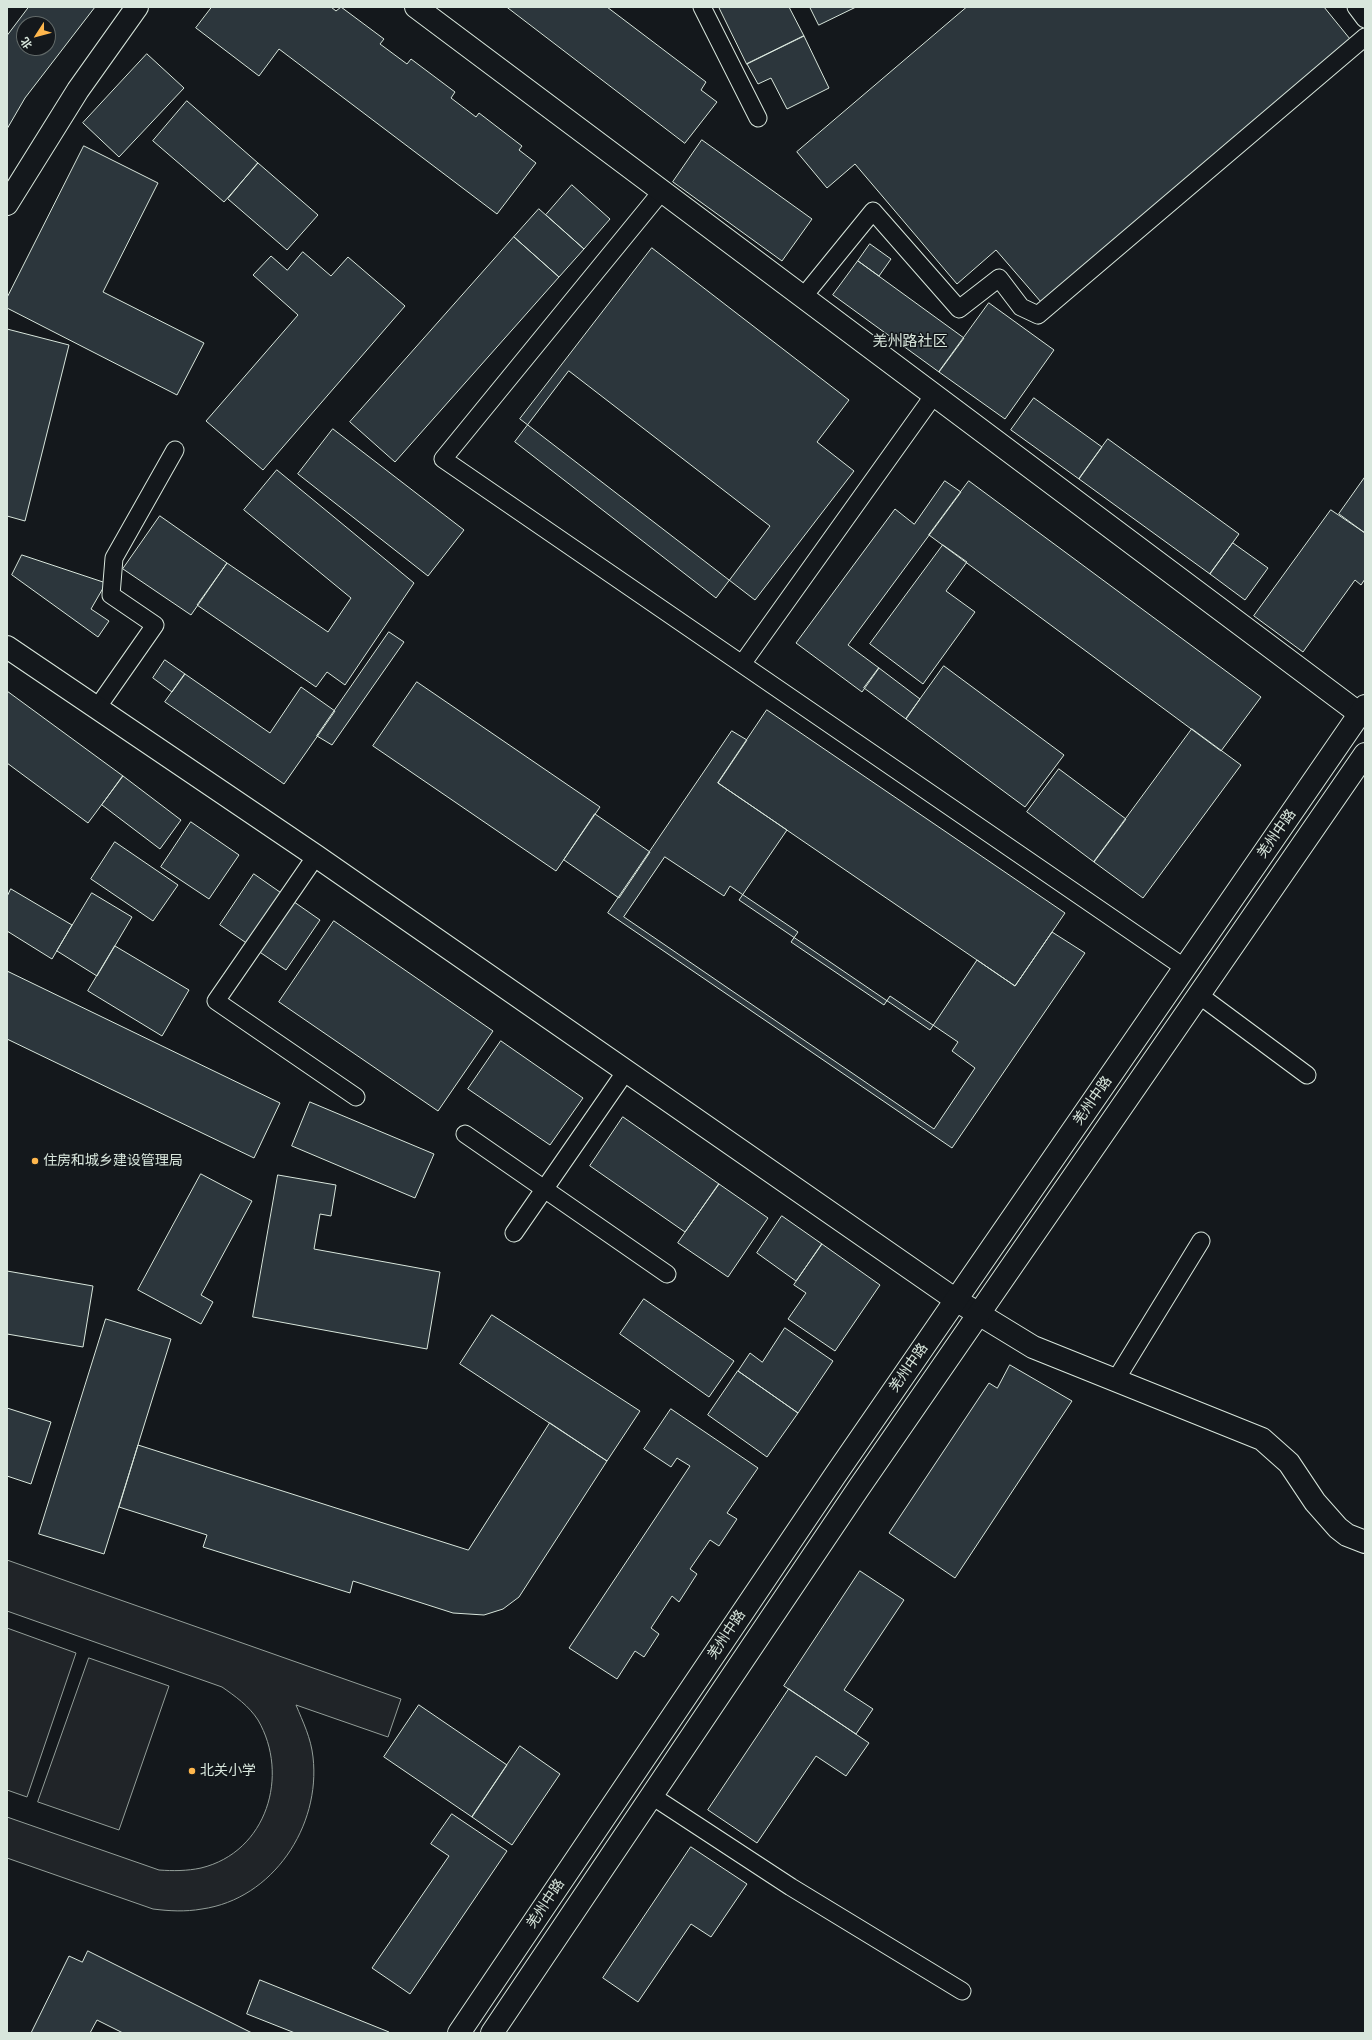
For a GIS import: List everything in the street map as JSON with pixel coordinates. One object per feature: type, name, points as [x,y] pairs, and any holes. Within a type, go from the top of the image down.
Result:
[{"type":"main road","points":[[7,204],[78,90],[138,7]]},
{"type":"main road","points":[[416,7],[803,297],[1362,710]]},
{"type":"main road","points":[[7,647],[316,856],[956,1300],[1033,1347],[1262,1439],[1289,1463],[1315,1502],[1338,1528],[1347,1535],[1365,1542]]},
{"type":"main road","name":"羌州中路","points":[[459,2033],[831,1481],[1362,710]]},
{"type":"main road","name":"羌州中路","points":[[492,2033],[858,1489],[1365,754]]},
{"type":"lane","points":[[702,7],[758,118]]},
{"type":"lane","points":[[1356,7],[1365,19]]},
{"type":"lane","points":[[803,297],[873,211],[959,309],[999,278],[1021,307],[1038,315],[1365,37]]},
{"type":"lane","points":[[662,191],[443,459],[1185,968]]},
{"type":"lane","points":[[742,664],[934,394]]},
{"type":"lane","points":[[97,708],[155,625],[111,595],[114,558],[175,450]]},
{"type":"lane","points":[[316,856],[216,1001],[356,1097]]},
{"type":"lane","points":[[1199,995],[1307,1075]]},
{"type":"lane","points":[[514,1233],[626,1071]]},
{"type":"lane","points":[[465,1134],[667,1274]]},
{"type":"lane","points":[[1115,1381],[1201,1241]]},
{"type":"lane","points":[[652,1796],[790,1887],[962,1991]]},
{"type":"shaded area","points":[[7,1560],[401,1699],[388,1737],[296,1705],[309,1737],[313,1757],[313,1783],[309,1808],[300,1833],[287,1855],[270,1875],[250,1891],[227,1902],[189,1911],[153,1909],[7,1858],[7,1817],[159,1870],[190,1870],[201,1868],[224,1859],[242,1846],[256,1829],[266,1809],[271,1787],[272,1764],[267,1741],[258,1720],[246,1706],[222,1687],[7,1611]]},
{"type":"shaded area","points":[[7,1628],[76,1653],[27,1797],[7,1790]]},
{"type":"shaded area","points":[[89,1658],[169,1686],[119,1830],[38,1802]]},
{"type":"building","points":[[29,7],[95,7],[25,98],[7,129],[7,36],[16,24],[16,56],[56,56],[56,16],[22,16]]},
{"type":"building","points":[[212,7],[331,7],[336,11],[341,7],[384,39],[380,44],[407,64],[411,59],[455,92],[451,98],[476,117],[479,113],[522,146],[519,150],[536,163],[497,214],[279,49],[259,76],[196,28]]},
{"type":"building","points":[[507,7],[607,7],[706,82],[701,90],[717,102],[685,143]]},
{"type":"building","points":[[719,7],[789,7],[804,36],[747,64]]},
{"type":"building","points":[[810,7],[856,7],[819,25]]},
{"type":"building","points":[[967,7],[1324,7],[1350,39],[1041,302],[996,250],[957,284],[855,164],[827,188],[797,152]]},
{"type":"building","points":[[804,36],[829,88],[787,109],[771,78],[758,84],[747,64]]},
{"type":"building","points":[[147,54],[184,88],[119,157],[83,123]]},
{"type":"building","points":[[187,101],[258,163],[224,202],[153,141]]},
{"type":"building","points":[[702,140],[812,219],[782,261],[673,182]]},
{"type":"building","points":[[84,146],[158,183],[103,292],[204,343],[177,395],[7,308],[7,298]]},
{"type":"building","points":[[258,163],[318,215],[287,250],[228,199]]},
{"type":"building","points":[[572,185],[610,219],[584,249],[546,215]]},
{"type":"building","points":[[539,209],[584,249],[559,277],[514,237]]},
{"type":"building","points":[[514,237],[559,277],[395,462],[350,422]]},
{"type":"building","points":[[870,244],[891,259],[879,276],[858,261]]},
{"type":"building","points":[[652,248],[849,400],[817,442],[854,471],[755,600],[520,419]]},
{"type":"building","points":[[303,252],[331,276],[348,257],[405,306],[263,470],[206,421],[298,315],[253,275],[271,256],[287,270]]},
{"type":"building","points":[[858,261],[964,338],[939,372],[833,295]]},
{"type":"building","points":[[989,303],[1054,350],[1005,419],[939,372]]},
{"type":"building","points":[[7,329],[69,345],[25,521],[7,516]]},
{"type":"building","points":[[569,371],[770,526],[716,598],[515,442]]},
{"type":"building","points":[[1034,398],[1102,447],[1079,479],[1011,430]]},
{"type":"building","points":[[333,429],[464,530],[428,576],[298,474]]},
{"type":"building","points":[[1108,439],[1239,534],[1210,574],[1079,479]]},
{"type":"building","points":[[277,470],[414,583],[345,685],[327,672],[316,687],[197,605],[227,563],[328,632],[351,598],[244,510]]},
{"type":"building","points":[[1365,477],[1365,533],[1339,514]]},
{"type":"building","points":[[945,481],[961,492],[848,645],[879,668],[862,692],[796,643],[895,509],[914,524]]},
{"type":"building","points":[[969,481],[1261,697],[1221,751],[929,535]]},
{"type":"building","points":[[1331,510],[1365,533],[1365,579],[1361,585],[1355,580],[1303,652],[1254,616]]},
{"type":"building","points":[[160,516],[227,563],[191,615],[123,569]]},
{"type":"building","points":[[1233,543],[1268,568],[1245,600],[1210,574]]},
{"type":"building","points":[[943,545],[967,562],[946,591],[975,612],[923,684],[870,644]]},
{"type":"building","points":[[22,555],[106,583],[91,609],[109,621],[98,637],[12,575]]},
{"type":"building","points":[[389,632],[404,642],[332,745],[317,736]]},
{"type":"building","points":[[165,660],[185,674],[172,692],[153,678]]},
{"type":"building","points":[[944,666],[1064,755],[1025,807],[906,719]]},
{"type":"building","points":[[879,668],[920,699],[906,719],[864,688]]},
{"type":"building","points":[[185,674],[270,733],[301,687],[335,711],[284,784],[165,702]]},
{"type":"building","points":[[417,682],[600,807],[556,871],[373,746]]},
{"type":"building","points":[[7,691],[123,776],[88,823],[7,763]]},
{"type":"building","points":[[767,710],[1065,913],[1015,986],[718,783]]},
{"type":"building","points":[[1192,729],[1241,765],[1143,898],[1094,862]]},
{"type":"building","points":[[732,731],[747,740],[718,783],[787,830],[739,900],[930,1030],[977,960],[1015,986],[1052,932],[1085,953],[952,1148],[608,913]]},
{"type":"building","points":[[1059,769],[1126,819],[1094,862],[1027,812]]},
{"type":"building","points":[[123,776],[181,820],[160,849],[102,805]]},
{"type":"building","points":[[595,814],[650,852],[619,898],[564,860]]},
{"type":"building","points":[[191,822],[239,855],[209,899],[161,867]]},
{"type":"building","points":[[115,842],[178,885],[153,921],[91,879]]},
{"type":"building","points":[[665,857],[724,896],[730,886],[798,932],[791,942],[884,1005],[890,996],[958,1042],[952,1051],[975,1068],[934,1129],[624,917]]},
{"type":"building","points":[[254,874],[320,920],[286,970],[220,925]]},
{"type":"building","points":[[11,889],[72,925],[52,959],[7,931],[7,897]]},
{"type":"building","points":[[92,893],[132,917],[97,976],[57,951]]},
{"type":"building","points":[[334,921],[493,1031],[438,1111],[279,1002]]},
{"type":"building","points":[[115,946],[189,990],[162,1036],[88,991]]},
{"type":"building","points":[[7,971],[280,1103],[254,1158],[7,1039]]},
{"type":"building","points":[[501,1041],[583,1098],[550,1145],[468,1089]]},
{"type":"building","points":[[310,1102],[434,1154],[415,1198],[292,1146]]},
{"type":"building","points":[[623,1117],[719,1184],[685,1232],[590,1166]]},
{"type":"building","points":[[201,1174],[252,1201],[201,1295],[213,1302],[201,1324],[138,1290]]},
{"type":"building","points":[[278,1175],[336,1185],[331,1216],[320,1214],[314,1249],[440,1272],[427,1349],[253,1317]]},
{"type":"building","points":[[719,1184],[768,1218],[728,1277],[678,1243]]},
{"type":"building","points":[[782,1216],[822,1244],[796,1281],[757,1253]]},
{"type":"building","points":[[822,1244],[880,1285],[835,1351],[788,1319],[806,1293],[794,1285]]},
{"type":"building","points":[[7,1271],[93,1286],[83,1347],[7,1334]]},
{"type":"building","points":[[644,1299],[734,1361],[709,1397],[620,1334]]},
{"type":"building","points":[[492,1315],[640,1411],[607,1461],[460,1364]]},
{"type":"building","points":[[106,1319],[171,1339],[104,1554],[39,1534]]},
{"type":"building","points":[[785,1328],[833,1361],[798,1413],[738,1371],[750,1353],[762,1362]]},
{"type":"building","points":[[1010,1365],[1072,1401],[955,1578],[889,1533],[989,1383],[997,1388]]},
{"type":"building","points":[[738,1371],[798,1413],[767,1457],[708,1415]]},
{"type":"building","points":[[7,1408],[51,1422],[31,1484],[7,1476]]},
{"type":"building","points":[[671,1409],[758,1468],[727,1513],[737,1519],[719,1546],[710,1540],[690,1569],[697,1574],[679,1602],[672,1596],[651,1628],[659,1634],[644,1657],[635,1651],[617,1679],[569,1648],[690,1466],[677,1458],[671,1467],[644,1449]]},
{"type":"building","points":[[550,1423],[607,1461],[519,1597],[503,1609],[484,1615],[453,1613],[353,1581],[350,1593],[203,1547],[207,1535],[119,1507],[138,1445],[468,1550]]},
{"type":"building","points":[[860,1571],[904,1600],[844,1690],[873,1709],[856,1734],[784,1686]]},
{"type":"building","points":[[789,1689],[869,1743],[846,1776],[816,1756],[757,1843],[708,1810]]},
{"type":"building","points":[[419,1705],[507,1765],[472,1817],[384,1757]]},
{"type":"building","points":[[520,1746],[560,1774],[512,1845],[472,1817]]},
{"type":"building","points":[[452,1814],[507,1851],[410,1994],[372,1968],[449,1856],[431,1844]]},
{"type":"building","points":[[691,1847],[747,1884],[711,1937],[691,1924],[638,2002],[603,1978]]},
{"type":"building","points":[[88,1951],[252,2033],[123,2033],[97,2020],[90,2033],[31,2033],[69,1956],[82,1962]]},
{"type":"building","points":[[260,1980],[389,2033],[295,2033],[247,2014]]},
{"type":"place","name":"住房和城乡建设管理局","points":[[35,1161]]},
{"type":"place","name":"北关小学","points":[[192,1771]]},
{"type":"district","name":"羌州路社区","points":[[910,342]]}]
